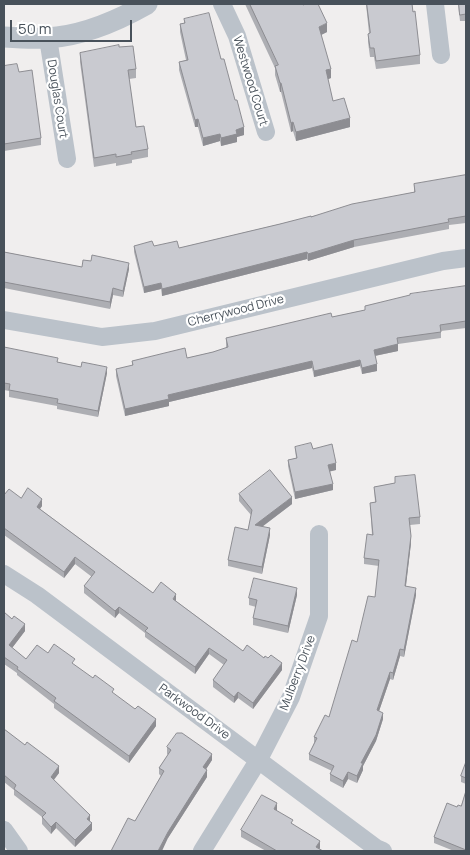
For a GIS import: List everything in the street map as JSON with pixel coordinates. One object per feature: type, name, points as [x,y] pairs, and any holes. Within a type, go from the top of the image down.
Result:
[{"type":"street","points":[[4,37],[48,38],[77,32],[110,22],[147,4]]},
{"type":"street","name":"Westwood Court","points":[[222,4],[237,36],[266,132]]},
{"type":"street","points":[[435,4],[441,55]]},
{"type":"street","name":"Douglas Court","points":[[48,38],[67,159]]},
{"type":"street","name":"Cherrywood Drive","points":[[4,320],[102,337],[155,331],[443,261],[466,258]]},
{"type":"street","name":"Mulberry Drive","points":[[202,851],[259,760],[291,697],[319,616],[319,534]]},
{"type":"street","name":"Parkwood Drive","points":[[4,574],[37,595],[376,848],[383,851]]},
{"type":"street","points":[[4,830],[19,851]]},
{"type":"building","points":[[250,4],[318,4],[327,23],[319,27],[331,69],[326,70],[333,101],[344,98],[350,118],[296,132],[293,122],[291,123],[275,66],[278,65]]},
{"type":"building","points":[[367,4],[412,4],[413,12],[415,11],[420,55],[376,61],[374,48],[370,48]]},
{"type":"building","points":[[459,4],[466,4],[466,14],[460,15]]},
{"type":"building","points":[[209,13],[221,59],[224,59],[244,127],[236,130],[237,134],[221,138],[220,134],[203,138],[198,119],[195,120],[179,62],[188,60],[180,24],[185,23],[184,19]]},
{"type":"building","points":[[119,45],[119,47],[133,46],[136,69],[128,70],[136,127],[144,126],[148,149],[116,157],[116,154],[94,158],[80,53]]},
{"type":"building","points":[[17,64],[19,72],[32,70],[41,138],[4,144],[4,66]]},
{"type":"building","points":[[466,175],[466,216],[448,219],[449,222],[354,240],[308,254],[307,252],[162,289],[161,283],[144,287],[134,246],[152,241],[154,246],[177,241],[179,248],[311,217],[352,204],[415,192],[414,184]]},
{"type":"building","points":[[4,252],[82,267],[83,260],[91,261],[92,255],[129,263],[123,291],[113,288],[110,302],[4,282]]},
{"type":"building","points":[[466,286],[466,321],[440,325],[441,332],[397,338],[398,344],[374,350],[377,364],[362,368],[360,360],[314,371],[312,361],[168,395],[169,399],[125,409],[116,369],[133,365],[132,361],[185,348],[187,358],[228,347],[226,338],[331,313],[332,317],[365,310],[365,306],[410,294]]},
{"type":"building","points":[[4,347],[58,358],[57,362],[81,367],[82,362],[107,367],[98,411],[57,403],[58,399],[9,390],[10,384],[4,383]]},
{"type":"building","points":[[311,443],[313,449],[332,444],[336,463],[328,465],[333,484],[295,492],[288,460],[297,458],[295,447]]},
{"type":"building","points":[[270,470],[292,497],[255,525],[270,528],[262,567],[228,560],[235,527],[248,530],[252,510],[239,494]]},
{"type":"building","points":[[415,475],[420,517],[409,518],[411,536],[405,586],[416,588],[404,650],[400,649],[393,673],[390,672],[377,710],[383,713],[376,735],[361,763],[363,763],[357,776],[348,772],[343,781],[330,774],[334,766],[309,754],[317,738],[314,737],[325,715],[329,717],[352,640],[357,642],[368,596],[375,597],[379,560],[364,558],[367,534],[373,535],[370,503],[376,502],[374,487],[395,483],[395,477]]},
{"type":"building","points":[[28,488],[42,499],[37,507],[153,593],[161,582],[176,594],[173,599],[243,651],[247,645],[264,658],[265,656],[268,658],[271,655],[282,663],[253,703],[238,692],[234,697],[213,680],[227,660],[209,648],[195,667],[145,631],[148,628],[119,607],[115,611],[84,586],[95,572],[75,557],[64,572],[4,528],[4,495],[9,489],[21,498]]},
{"type":"building","points":[[254,578],[297,588],[288,626],[253,618],[257,600],[249,598]]},
{"type":"building","points":[[4,612],[12,619],[14,616],[25,624],[9,645],[26,659],[37,645],[48,653],[54,644],[75,659],[72,663],[93,678],[95,675],[114,689],[112,692],[135,709],[138,706],[156,719],[129,756],[54,701],[56,698],[4,657]]},
{"type":"building","points":[[4,729],[25,745],[27,742],[59,766],[51,777],[90,815],[87,819],[92,823],[75,840],[56,822],[51,827],[42,817],[46,813],[14,789],[16,785],[4,775]]},
{"type":"building","points":[[177,733],[182,733],[212,754],[203,767],[207,770],[158,851],[111,851],[128,818],[135,821],[164,771],[159,768],[171,750],[167,747]]},
{"type":"building","points":[[466,762],[466,778],[461,776]]},
{"type":"building","points":[[466,791],[466,850],[434,837],[447,803],[457,807],[458,805],[461,806]]},
{"type":"building","points":[[262,795],[277,803],[274,809],[293,820],[291,823],[320,841],[316,847],[323,851],[277,851],[241,830]]}]
